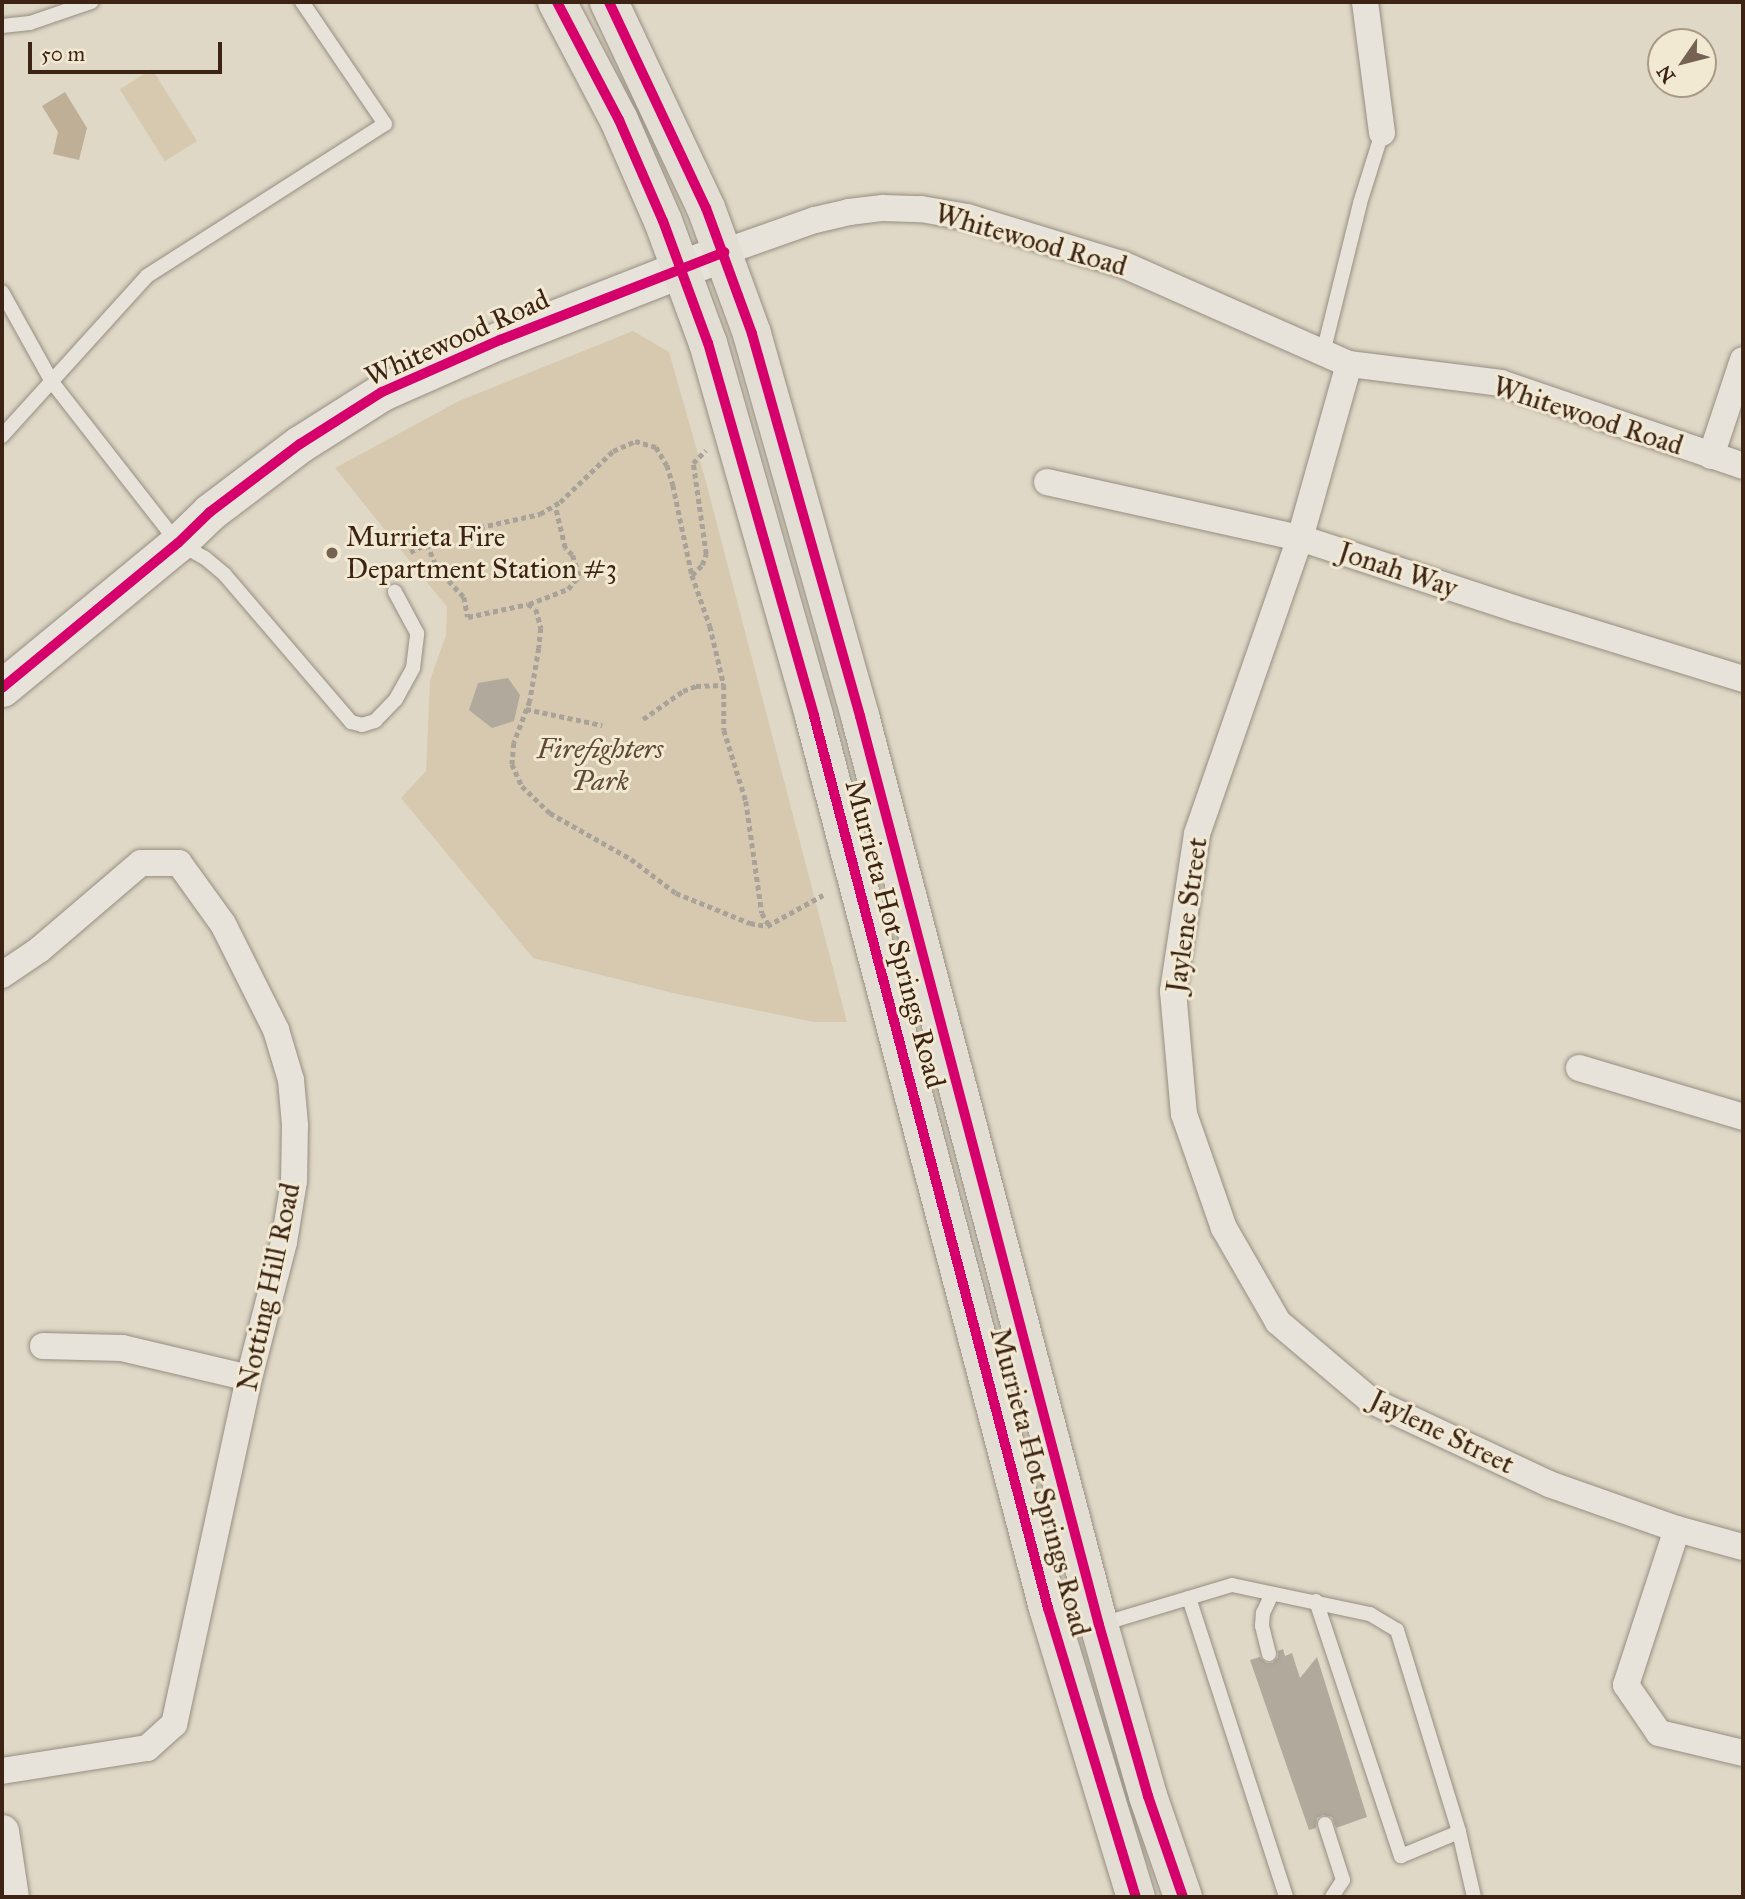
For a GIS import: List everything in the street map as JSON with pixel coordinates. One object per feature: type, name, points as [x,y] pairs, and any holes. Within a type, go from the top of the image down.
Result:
[{"type":"main road","name":"Murrieta Hot Springs Road","points":[[557,2],[619,120],[708,343],[810,703],[1048,1608],[1136,1897]]},
{"type":"main road","name":"Murrieta Hot Springs Road","points":[[610,2],[657,98],[724,252],[752,334],[860,716],[1098,1625],[1148,1796],[1183,1897]]},
{"type":"main road","name":"Whitewood Road","points":[[2,688],[178,543],[210,512],[300,444],[382,392],[500,340],[724,252]]},
{"type":"main road","points":[[992,1389],[1007,1399],[1062,1590],[1079,1620],[1086,1625],[1098,1625]]},
{"type":"street","points":[[1365,2],[1382,133]]},
{"type":"street","name":"Whitewood Road","points":[[724,252],[826,217],[883,208],[921,209],[967,217],[1122,264],[1349,364],[1501,383],[1743,466]]},
{"type":"street","points":[[1711,456],[1743,360]]},
{"type":"street","name":"Jaylene Street","points":[[1349,364],[1300,538],[1197,834],[1173,991],[1184,1114],[1224,1228],[1278,1322],[1370,1400],[1549,1485],[1677,1529],[1743,1547]]},
{"type":"street","name":"Jonah Way","points":[[1047,482],[1300,538],[1516,609],[1743,678]]},
{"type":"street","name":"Notting Hill Road","points":[[2,975],[40,950],[141,863],[178,863],[223,923],[276,1030],[291,1080],[295,1125],[294,1181],[284,1242],[249,1378],[174,1724],[147,1748],[2,1772]]},
{"type":"street","points":[[1579,1068],[1743,1117]]},
{"type":"street","points":[[43,1346],[122,1348],[249,1378]]},
{"type":"street","points":[[1677,1529],[1626,1685],[1659,1733],[1743,1753]]},
{"type":"street","points":[[2,1831],[12,1897]]},
{"type":"lane","points":[[2,26],[30,23],[91,2]]},
{"type":"lane","points":[[2,436],[147,276],[385,124],[302,2]]},
{"type":"lane","points":[[1323,353],[1360,203],[1382,133]]},
{"type":"lane","points":[[2,292],[52,382],[178,543],[205,558],[225,575],[351,722],[362,725],[374,721],[396,699],[413,668],[417,634],[395,592]]},
{"type":"lane","points":[[1098,1625],[1232,1585],[1370,1614],[1397,1630],[1458,1832],[1474,1897]]},
{"type":"lane","points":[[1269,1654],[1262,1626],[1263,1613],[1272,1594]]},
{"type":"lane","points":[[1189,1598],[1286,1897]]},
{"type":"lane","points":[[1316,1601],[1401,1856],[1458,1832]]},
{"type":"lane","points":[[1325,1824],[1343,1880],[1332,1897]]},
{"type":"path","points":[[463,531],[540,513],[555,506],[613,451],[635,441],[656,447],[667,465],[691,575],[710,626],[723,685],[724,730],[746,801],[762,913],[769,925]]},
{"type":"path","points":[[691,575],[702,565],[706,554],[693,463],[706,450]]},
{"type":"path","points":[[410,552],[427,544],[438,568],[464,597],[468,617],[529,604],[568,589],[579,576],[572,555],[565,548],[555,506]]},
{"type":"path","points":[[529,604],[536,609],[541,628],[530,701],[514,743],[512,764],[522,786],[550,813],[631,859],[676,893],[750,923],[769,925],[823,895]]},
{"type":"path","points":[[643,719],[683,691],[696,686],[723,685]]},
{"type":"path","points":[[526,709],[602,725]]},
{"type":"green space","points":[[152,69],[197,141],[165,161],[120,89]]},
{"type":"green space","name":"Firefighters Park","points":[[633,331],[669,352],[706,482],[847,1022],[814,1022],[677,994],[533,958],[401,798],[426,771],[430,680],[446,635],[447,607],[335,468],[459,401]]},
{"type":"shaded area","points":[[65,92],[87,128],[79,160],[53,154],[58,132],[42,106]]},
{"type":"building","points":[[508,678],[520,695],[514,721],[492,728],[469,710],[478,683]]},
{"type":"building","points":[[1283,1649],[1285,1656],[1292,1653],[1300,1678],[1317,1657],[1367,1817],[1336,1828],[1332,1817],[1323,1815],[1317,1818],[1316,1828],[1309,1830],[1250,1660],[1260,1657],[1266,1663],[1272,1663],[1278,1657],[1278,1651]]},
{"type":"cycle path","points":[[557,2],[619,120],[663,221],[708,343],[814,716],[1048,1608],[1136,1897]]},
{"type":"cycle path","points":[[609,2],[706,208],[752,334],[860,716],[1099,1625],[1148,1796],[1183,1897]]},
{"type":"cycle path","points":[[2,688],[178,543],[210,512],[300,444],[382,392],[500,340],[724,252]]},
{"type":"place","name":"Murrieta Fire Department Station #3","points":[[332,553]]}]
